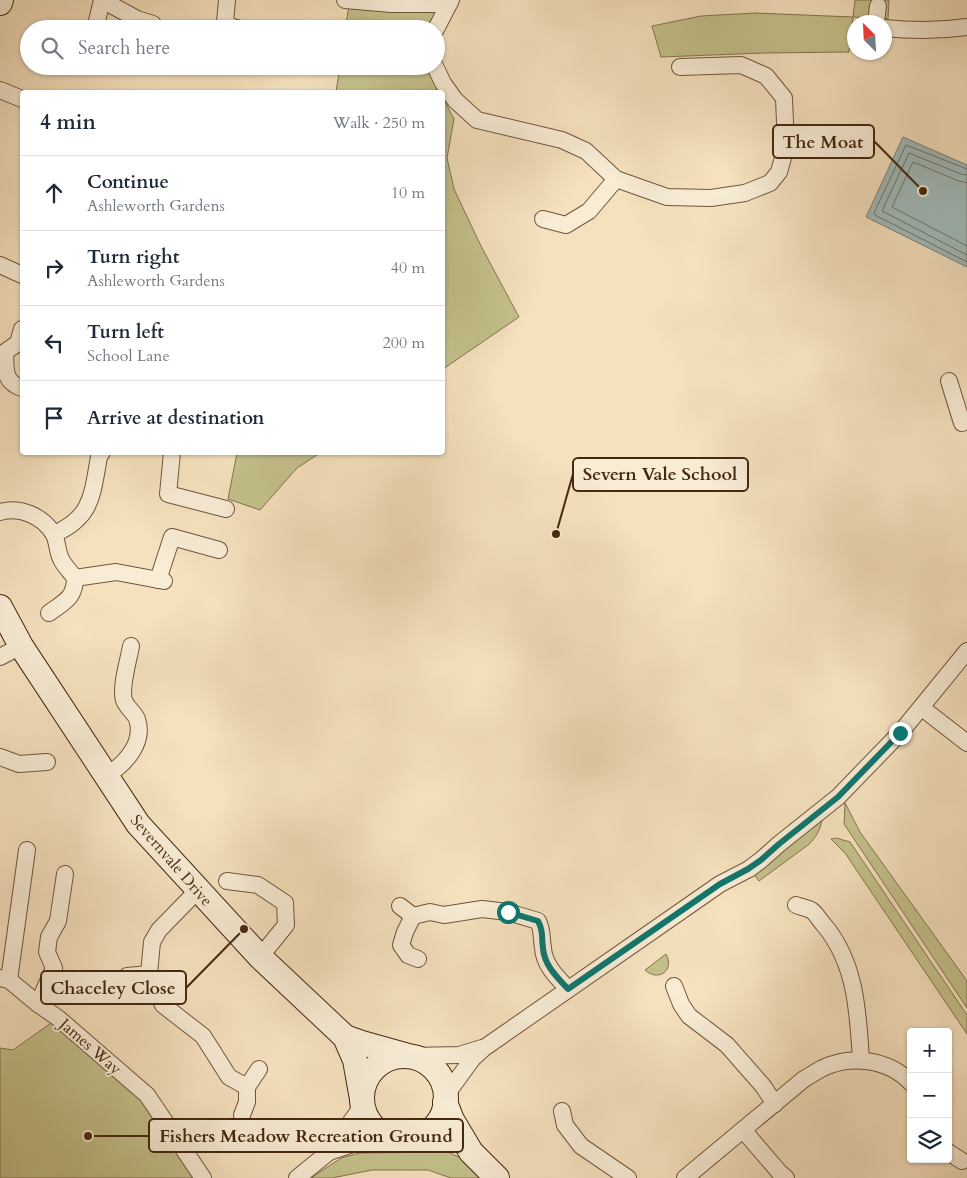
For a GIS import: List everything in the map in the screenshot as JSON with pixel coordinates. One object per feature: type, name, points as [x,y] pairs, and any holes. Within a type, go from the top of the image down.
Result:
[{"type":"street","points":[[97,20],[102,0],[140,20]]},
{"type":"street","points":[[225,20],[227,0]]},
{"type":"street","points":[[345,0],[392,4],[450,2],[441,20]]},
{"type":"street","points":[[877,15],[878,6]]},
{"type":"street","points":[[892,29],[911,31],[948,30],[967,27]]},
{"type":"street","points":[[439,75],[455,100],[477,120],[562,140],[586,151],[616,179],[667,197],[711,198],[745,193],[770,183],[780,172],[786,147],[784,98],[766,76],[741,65],[680,67]]},
{"type":"street","points":[[0,90],[20,98]]},
{"type":"street","points":[[543,218],[566,225],[589,211],[616,179]]},
{"type":"street","points":[[0,265],[20,274]]},
{"type":"street","points":[[20,336],[18,344],[5,352],[6,375],[14,386],[20,388]]},
{"type":"street","points":[[949,381],[961,395],[962,423]]},
{"type":"street","points":[[54,534],[66,529],[83,513],[91,501],[100,455]]},
{"type":"street","points":[[172,455],[168,494],[226,509]]},
{"type":"street","points":[[0,512],[10,509],[28,512],[41,521],[54,534],[60,559],[75,578],[75,589],[70,598],[49,613]]},
{"type":"street","points":[[75,578],[116,572],[161,581],[172,537],[219,550]]},
{"type":"street","name":"Severnvale Drive","points":[[0,607],[22,646],[138,824],[260,957],[345,1037],[355,1060],[362,1102]]},
{"type":"street","points":[[0,657],[22,646]]},
{"type":"street","points":[[106,776],[125,761],[139,736],[137,718],[124,700],[123,691],[131,646]]},
{"type":"street","points":[[329,1152],[356,1143],[405,1138],[428,1132],[438,1122],[445,1109],[446,1099],[473,1058],[484,1048],[720,884],[761,860],[838,797],[922,708],[967,651]]},
{"type":"street","points":[[922,708],[967,743]]},
{"type":"street","points":[[0,757],[19,764],[47,762]]},
{"type":"street","points":[[4,979],[27,850]]},
{"type":"street","points":[[38,1004],[54,968],[47,952],[49,937],[58,921],[65,874]]},
{"type":"street","points":[[227,881],[258,885],[292,901],[286,925],[260,957]]},
{"type":"street","points":[[198,890],[159,930],[152,942],[149,974],[163,1005],[203,1036],[230,1077],[247,1087]]},
{"type":"street","points":[[796,905],[811,910],[840,948],[847,965],[858,1009],[861,1060]]},
{"type":"street","points":[[418,959],[408,955],[401,945],[405,932],[407,911],[444,915],[482,909],[508,912],[538,921],[543,930],[542,949],[546,959],[552,972],[568,989]]},
{"type":"street","points":[[127,976],[149,974]]},
{"type":"street","name":"James Way","points":[[4,979],[58,1018],[147,1095],[203,1178]]},
{"type":"street","points":[[674,986],[689,1016],[727,1045],[776,1104]]},
{"type":"street","name":"Severnvale Drive","points":[[345,1037],[408,1056]]},
{"type":"street","points":[[471,1152],[451,1145],[383,1134],[373,1127],[366,1117],[362,1102],[363,1088],[367,1077],[374,1068],[389,1059],[408,1056],[459,1055],[484,1048]]},
{"type":"street","points":[[408,1056],[425,1061],[436,1070],[443,1082],[452,1120],[471,1152],[497,1178]]},
{"type":"street","points":[[685,1178],[804,1080],[822,1068],[861,1060],[877,1062],[894,1069],[907,1078]]},
{"type":"street","points":[[242,1115],[247,1102],[247,1087],[259,1069]]},
{"type":"street","points":[[297,1178],[329,1152],[362,1102]]},
{"type":"street","points":[[562,1111],[565,1125],[581,1146],[628,1178]]},
{"type":"street","points":[[744,1131],[786,1178]]},
{"type":"street","points":[[952,1155],[962,1161]]},
{"type":"shaded area","points":[[855,0],[889,0],[888,15],[853,15]]},
{"type":"shaded area","points":[[349,6],[436,11],[432,20],[347,20]]},
{"type":"shaded area","points":[[755,13],[847,17],[847,52],[661,57],[652,26],[701,16]]},
{"type":"shaded area","points":[[339,75],[432,75],[439,90],[336,90]]},
{"type":"shaded area","points":[[445,102],[454,119],[447,158],[454,189],[481,246],[519,317],[445,368]]},
{"type":"shaded area","points":[[236,455],[317,455],[297,468],[260,510],[228,499]]},
{"type":"shaded area","points":[[845,803],[860,832],[967,981],[967,1008],[844,824]]},
{"type":"shaded area","points":[[822,820],[817,834],[808,845],[759,881],[752,872]]},
{"type":"shaded area","points":[[836,838],[850,842],[967,1015],[967,1034],[845,853],[831,839]]},
{"type":"shaded area","points":[[666,954],[668,965],[664,973],[655,975],[645,970]]},
{"type":"shaded area","points":[[58,1018],[147,1095],[203,1178],[0,1178],[0,1048],[13,1050]]},
{"type":"shaded area","points":[[448,1152],[474,1164],[486,1178],[451,1178],[428,1170],[372,1170],[332,1178],[311,1178],[341,1158],[360,1153]]},
{"type":"water","points":[[903,137],[967,165],[967,267],[866,217]]},
{"type":"place","name":"The Moat","points":[[923,191]]},
{"type":"place","name":"Severn Vale School","points":[[556,534]]},
{"type":"place","name":"Chaceley Close","points":[[244,929]]},
{"type":"place","name":"Fishers Meadow Recreation Ground","points":[[88,1136]]},
{"type":"route","points":[[508,912],[538,921],[543,930],[542,949],[546,959],[552,972],[568,989],[720,884],[761,860],[838,797],[900,733]]}]
